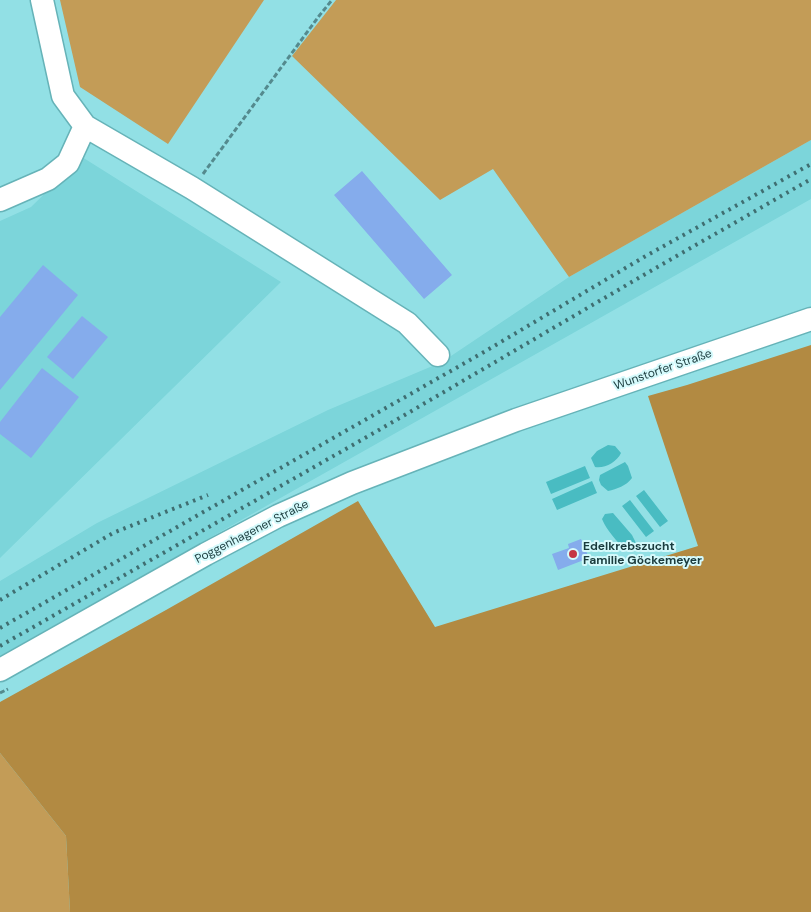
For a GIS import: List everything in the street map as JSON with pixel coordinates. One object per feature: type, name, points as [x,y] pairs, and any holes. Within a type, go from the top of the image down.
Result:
[{"type":"street","points":[[42,0],[63,96],[85,126],[192,188],[407,323],[438,355]]},
{"type":"street","points":[[0,200],[48,179],[68,163],[85,126]]},
{"type":"street","name":"Wunstorfer Straße","points":[[516,420],[811,319]]},
{"type":"street","name":"Poggenhagener Straße","points":[[7,677],[206,554],[278,516],[352,483],[516,420]]},
{"type":"path","points":[[192,188],[332,0]]},
{"type":"path","points":[[0,693],[7,677]]},
{"type":"shaded area","points":[[60,0],[264,0],[168,144],[80,87]]},
{"type":"shaded area","points":[[336,0],[811,0],[811,140],[569,277],[493,169],[440,200],[292,56]]},
{"type":"shaded area","points":[[811,140],[811,199],[0,656],[0,581],[97,523],[328,410],[442,362],[569,277]]},
{"type":"shaded area","points":[[82,157],[281,282],[0,558],[0,221],[31,207]]},
{"type":"shaded area","points":[[811,345],[811,912],[70,912],[66,836],[0,753],[0,702],[358,501],[435,627],[698,546],[648,396]]},
{"type":"shaded area","points":[[608,445],[615,446],[621,453],[613,462],[606,466],[595,467],[591,458],[597,451]]},
{"type":"shaded area","points":[[625,462],[632,478],[621,487],[608,491],[601,485],[600,475]]},
{"type":"shaded area","points":[[585,466],[590,478],[551,494],[546,482]]},
{"type":"shaded area","points":[[592,481],[597,493],[557,510],[552,499]]},
{"type":"shaded area","points":[[644,490],[668,521],[660,527],[636,496]]},
{"type":"shaded area","points":[[630,500],[654,531],[646,537],[622,506]]},
{"type":"shaded area","points":[[613,513],[632,535],[637,545],[632,550],[626,551],[604,523],[602,519],[605,514]]},
{"type":"shaded area","points":[[0,753],[66,836],[70,912],[0,912]]},
{"type":"building","points":[[362,171],[452,275],[424,299],[334,195]]},
{"type":"building","points":[[43,265],[78,295],[0,390],[0,317]]},
{"type":"building","points":[[82,316],[108,337],[73,379],[47,357]]},
{"type":"building","points":[[42,368],[79,397],[31,458],[0,434],[0,422]]},
{"type":"building","points":[[581,539],[589,558],[558,570],[552,554],[569,548],[568,544]]},
{"type":"railway","points":[[0,628],[484,352],[644,257],[811,164]]},
{"type":"railway","points":[[0,646],[379,430],[811,179]]},
{"type":"railway","points":[[0,600],[113,533],[208,495]]},
{"type":"place","name":"Edelkrebszucht Familie Göckemeyer","points":[[573,554]]}]
